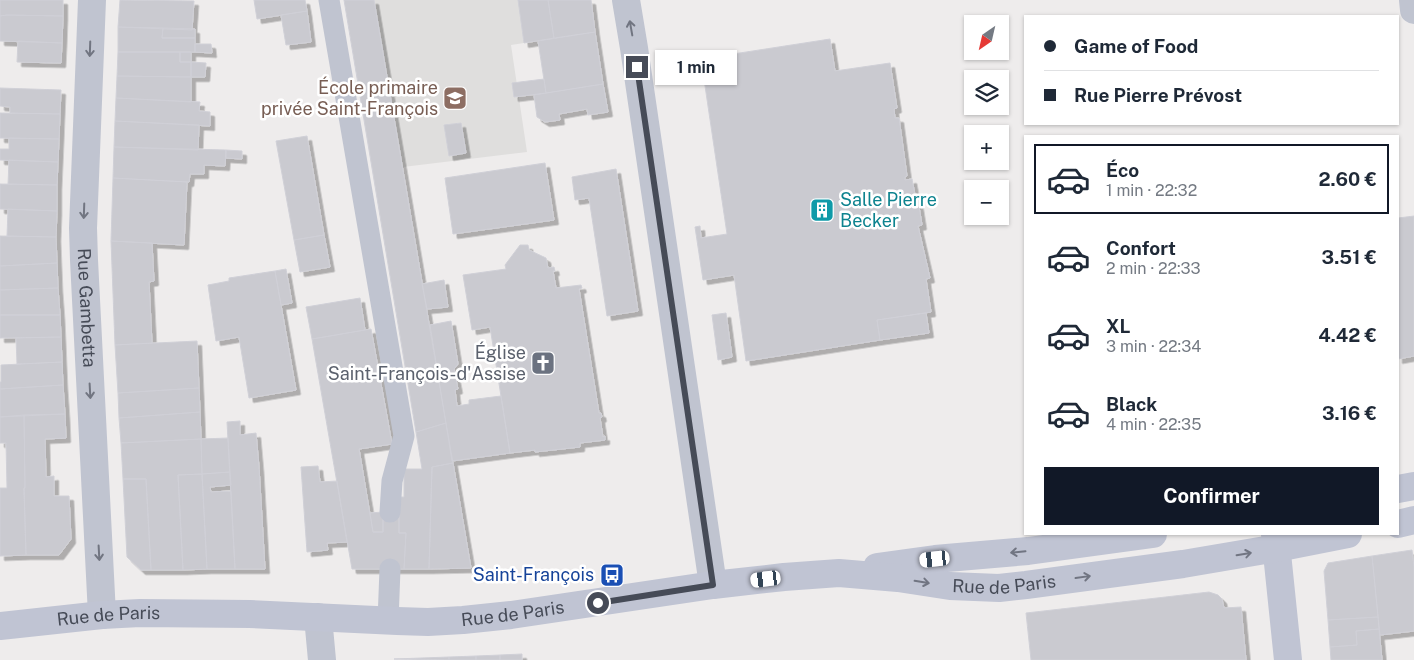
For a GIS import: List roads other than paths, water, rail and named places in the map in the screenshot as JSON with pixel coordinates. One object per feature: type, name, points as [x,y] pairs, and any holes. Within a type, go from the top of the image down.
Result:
[{"type":"main road","points":[[1399,489],[1414,486]]},
{"type":"main road","points":[[1399,524],[1414,520]]},
{"type":"main road","points":[[838,573],[905,562],[1028,551],[1146,535]]},
{"type":"main road","name":"Rue de Paris","points":[[0,626],[102,615],[140,613],[250,614],[428,622],[511,615],[713,585],[838,573],[898,578],[950,586],[999,588],[1183,564],[1276,541],[1338,535]]},
{"type":"main road","points":[[1276,541],[1288,660]]},
{"type":"street","name":"Rue Gambetta","points":[[92,0],[83,228],[102,615]]},
{"type":"street","points":[[626,0],[713,585]]},
{"type":"street","points":[[1413,0],[1414,10]]},
{"type":"street","points":[[318,617],[322,660]]},
{"type":"lane","points":[[329,0],[404,436],[392,482],[390,512]]},
{"type":"lane","points":[[388,621],[390,568]]},
{"type":"place","name":"École primaire privée Saint-François","points":[[455,98]]},
{"type":"place","name":"Salle Pierre Becker","points":[[822,210]]},
{"type":"place","name":"Église Saint-François-d'Assise","points":[[543,363]]},
{"type":"place","name":"Saint-François","points":[[612,575]]}]
